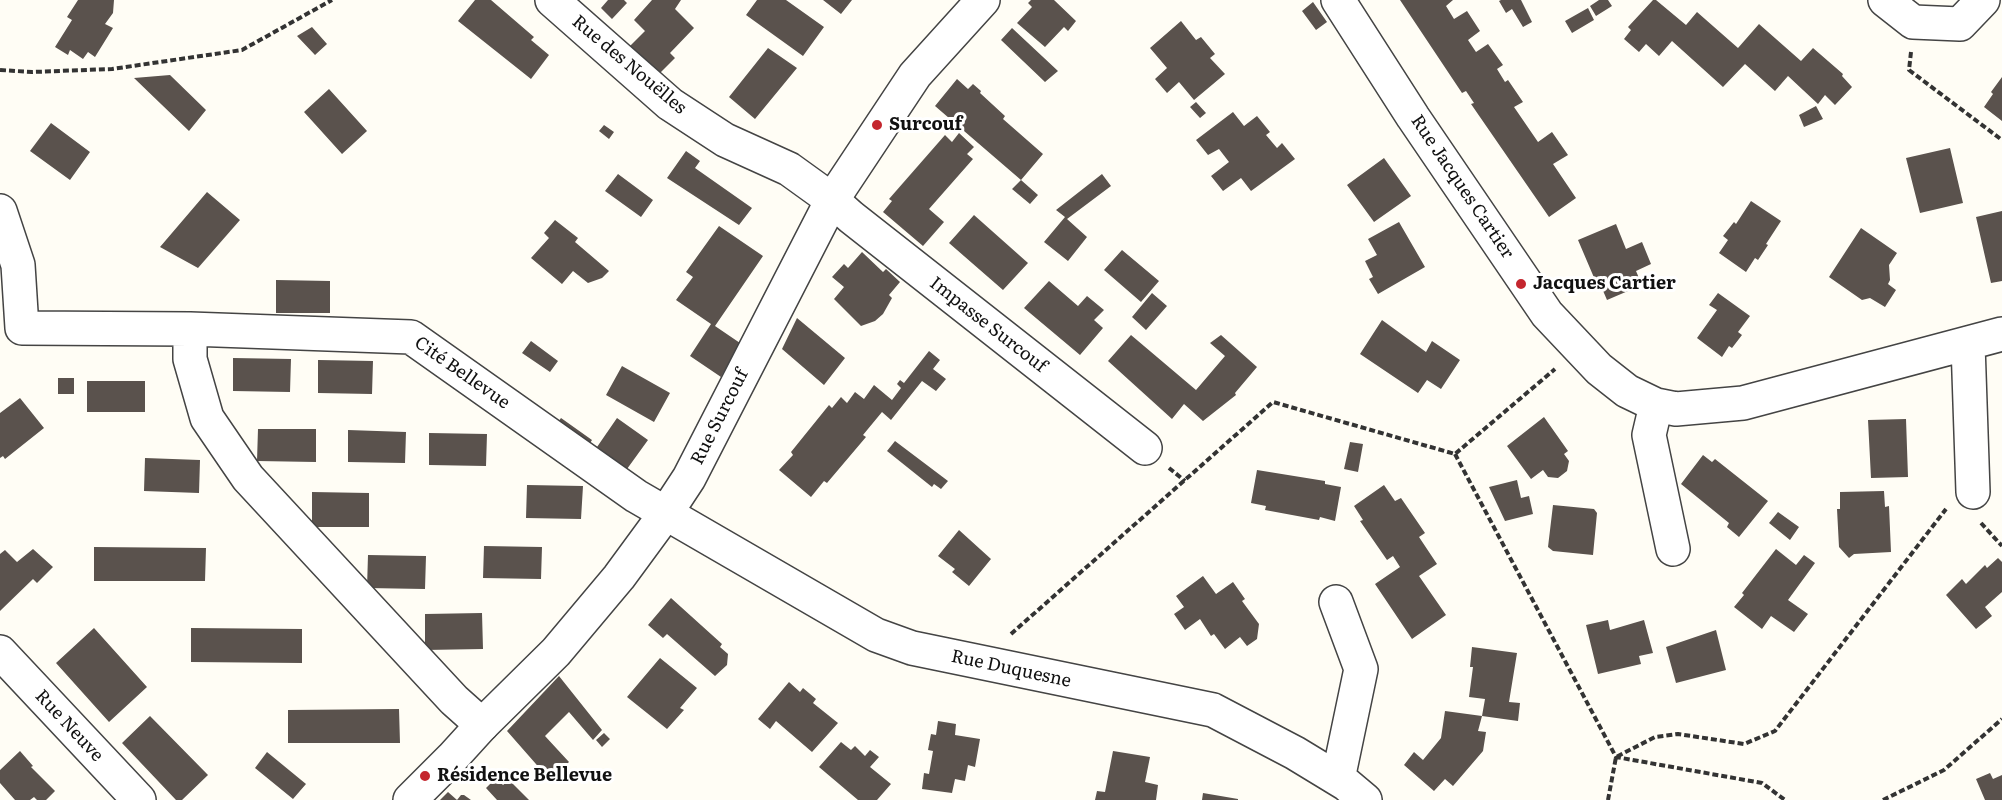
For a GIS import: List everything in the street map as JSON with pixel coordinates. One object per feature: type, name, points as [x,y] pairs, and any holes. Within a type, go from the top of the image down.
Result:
[{"type":"street","name":"Rue des Nouëlles","points":[[552,0],[670,104],[725,140],[789,169],[832,200]]},
{"type":"street","name":"Rue Surcouf","points":[[410,800],[556,652],[619,577],[666,513],[689,478],[832,200],[915,75],[983,0]]},
{"type":"street","name":"Rue Jacques Cartier","points":[[1338,0],[1413,117],[1547,314],[1599,369],[1627,391],[1656,405],[1676,409],[1743,403],[2002,334]]},
{"type":"street","points":[[1885,0],[1913,22],[1960,24],[1983,0]]},
{"type":"street","name":"Impasse Surcouf","points":[[832,200],[1145,448]]},
{"type":"street","name":"Cité Bellevue","points":[[0,211],[18,265],[11,337],[190,329],[411,337],[636,496],[666,513]]},
{"type":"street","points":[[190,329],[190,359],[207,418],[248,478],[454,700],[482,725]]},
{"type":"street","points":[[1968,344],[1973,492]]},
{"type":"street","points":[[1656,405],[1649,435],[1673,549]]},
{"type":"street","name":"Rue Duquesne","points":[[666,513],[876,635],[912,648],[1213,710],[1295,753],[1338,779],[1365,800]]},
{"type":"street","points":[[1336,602],[1361,669],[1338,779]]},
{"type":"street","name":"Rue Neuve","points":[[0,652],[139,800]]},
{"type":"path","points":[[0,70],[32,72],[112,69],[242,50],[332,0]]},
{"type":"path","points":[[1913,22],[1909,70],[2002,140]]},
{"type":"path","points":[[1455,454],[1556,369],[1549,361]]},
{"type":"path","points":[[980,662],[1273,402],[1455,454],[1616,757],[1608,800]]},
{"type":"path","points":[[1616,757],[1655,737],[1678,734],[1744,744],[1775,731],[1953,501],[1973,492]]},
{"type":"path","points":[[1883,800],[1944,770],[2002,719]]},
{"type":"path","points":[[1616,757],[1762,783],[1785,800]]},
{"type":"building","points":[[78,0],[114,0],[113,13],[105,24],[113,28],[95,57],[88,52],[83,59],[70,50],[68,55],[55,47],[72,20],[67,17]]},
{"type":"building","points":[[475,0],[491,0],[534,37],[531,40],[549,55],[531,79],[458,21]]},
{"type":"building","points":[[608,0],[624,0],[627,3],[612,19],[601,8]]},
{"type":"building","points":[[652,0],[681,0],[675,9],[694,28],[670,53],[675,58],[656,77],[626,50],[645,31],[634,20]]},
{"type":"building","points":[[757,0],[786,0],[824,27],[803,56],[746,15]]},
{"type":"building","points":[[823,0],[852,0],[841,14]]},
{"type":"building","points":[[1031,0],[1054,0],[1076,21],[1068,31],[1064,27],[1045,47],[1017,23],[1032,7],[1028,3]]},
{"type":"building","points":[[1400,0],[1453,0],[1446,6],[1454,19],[1467,11],[1480,31],[1468,40],[1476,52],[1488,44],[1503,65],[1497,69],[1505,82],[1508,80],[1523,102],[1514,107],[1538,142],[1552,132],[1568,155],[1553,164],[1576,198],[1549,217],[1471,104],[1474,103],[1466,91],[1462,93]]},
{"type":"building","points":[[1521,0],[1532,22],[1523,27],[1512,9],[1506,13],[1499,1]]},
{"type":"building","points":[[1599,0],[1608,0],[1612,6],[1596,16],[1590,6]]},
{"type":"building","points":[[1653,0],[1656,0],[1686,25],[1697,12],[1738,48],[1759,24],[1801,61],[1813,48],[1843,74],[1842,76],[1852,87],[1835,105],[1825,95],[1818,104],[1788,76],[1775,91],[1745,64],[1723,87],[1672,41],[1659,56],[1646,44],[1639,52],[1624,39],[1631,30],[1628,27]]},
{"type":"building","points":[[1313,2],[1327,22],[1316,30],[1302,11]]},
{"type":"building","points":[[1588,8],[1594,20],[1572,33],[1565,21]]},
{"type":"building","points":[[1181,21],[1196,40],[1201,37],[1215,54],[1210,58],[1225,74],[1194,100],[1179,82],[1167,93],[1155,79],[1167,68],[1150,48]]},
{"type":"building","points":[[312,27],[327,44],[315,55],[297,36]]},
{"type":"building","points":[[1012,28],[1058,71],[1045,82],[1001,40]]},
{"type":"building","points":[[768,48],[797,68],[755,119],[729,97]]},
{"type":"building","points":[[170,75],[206,110],[189,131],[134,78]]},
{"type":"building","points":[[2002,77],[2002,121],[1984,107]]},
{"type":"building","points":[[957,79],[968,89],[973,84],[1005,116],[1003,119],[1043,154],[1021,180],[935,106]]},
{"type":"building","points":[[329,89],[367,131],[342,154],[304,112]]},
{"type":"building","points":[[1196,102],[1206,113],[1200,118],[1190,107]]},
{"type":"building","points":[[1816,106],[1823,119],[1804,127],[1799,115]]},
{"type":"building","points":[[1233,112],[1244,126],[1257,116],[1270,132],[1266,135],[1277,148],[1282,143],[1295,159],[1251,191],[1241,178],[1223,191],[1211,176],[1229,162],[1219,149],[1208,155],[1196,140]]},
{"type":"building","points":[[51,123],[90,152],[70,180],[30,151]]},
{"type":"building","points":[[604,125],[614,132],[609,139],[599,131]]},
{"type":"building","points":[[959,133],[974,147],[967,154],[973,159],[929,209],[944,222],[923,246],[883,212],[892,201],[889,199],[945,135],[952,142]]},
{"type":"building","points":[[1950,148],[1963,203],[1920,213],[1906,158]]},
{"type":"building","points":[[686,151],[700,161],[695,168],[752,208],[739,225],[667,178]]},
{"type":"building","points":[[1384,158],[1411,196],[1374,222],[1347,185]]},
{"type":"building","points":[[618,174],[653,200],[641,217],[605,191]]},
{"type":"building","points":[[1102,174],[1111,186],[1067,219],[1087,237],[1068,261],[1044,242],[1065,217],[1056,210]]},
{"type":"building","points":[[1021,180],[1038,195],[1030,204],[1012,189]]},
{"type":"building","points":[[207,192],[240,220],[198,268],[160,247]]},
{"type":"building","points":[[1751,201],[1781,221],[1758,260],[1755,258],[1746,272],[1719,253],[1728,240],[1723,236],[1734,222],[1736,224]]},
{"type":"building","points":[[2002,211],[2002,281],[1991,283],[1976,217]]},
{"type":"building","points":[[974,215],[1028,263],[1003,290],[949,243]]},
{"type":"building","points":[[555,220],[578,238],[575,242],[609,271],[602,278],[588,283],[573,271],[562,284],[531,258],[549,238],[544,233]]},
{"type":"building","points":[[1399,222],[1425,267],[1378,294],[1369,279],[1373,277],[1365,261],[1377,255],[1368,239]]},
{"type":"building","points":[[1616,224],[1626,249],[1642,242],[1651,264],[1636,271],[1642,285],[1607,300],[1601,286],[1598,287],[1578,240]]},
{"type":"building","points":[[719,226],[763,256],[715,326],[740,343],[721,377],[690,356],[711,324],[676,300],[693,277],[686,272]]},
{"type":"building","points":[[1861,228],[1897,253],[1889,265],[1888,284],[1896,290],[1885,307],[1870,298],[1862,300],[1829,277]]},
{"type":"building","points":[[1122,250],[1159,281],[1141,302],[1104,270]]},
{"type":"building","points":[[862,252],[883,272],[886,269],[900,282],[889,295],[892,298],[883,314],[875,321],[861,326],[834,299],[844,287],[832,277],[844,264],[848,268]]},
{"type":"building","points":[[276,280],[330,281],[330,313],[276,313]]},
{"type":"building","points":[[1049,281],[1078,306],[1087,296],[1104,310],[1094,320],[1103,328],[1080,355],[1024,308]]},
{"type":"building","points":[[1152,293],[1167,306],[1146,330],[1132,317]]},
{"type":"building","points":[[1718,293],[1750,316],[1738,332],[1742,335],[1732,348],[1729,346],[1722,357],[1697,338],[1717,310],[1709,305]]},
{"type":"building","points":[[797,318],[845,358],[824,385],[782,349]]},
{"type":"building","points":[[1382,320],[1426,352],[1432,341],[1460,360],[1441,389],[1427,380],[1418,393],[1360,354]]},
{"type":"building","points":[[1131,335],[1196,390],[1225,356],[1210,343],[1221,335],[1257,367],[1235,393],[1236,395],[1203,421],[1184,404],[1172,419],[1108,361]]},
{"type":"building","points":[[531,341],[558,361],[550,372],[522,353]]},
{"type":"building","points":[[929,351],[940,360],[933,369],[946,379],[936,391],[922,381],[891,420],[882,412],[863,435],[866,437],[827,483],[824,481],[811,497],[779,470],[793,455],[791,452],[829,405],[832,408],[841,397],[847,403],[855,392],[864,399],[874,385],[892,400],[901,388],[897,384],[900,380],[904,383]]},
{"type":"building","points":[[233,358],[291,359],[290,392],[233,391]]},
{"type":"building","points":[[318,360],[373,361],[372,394],[318,393]]},
{"type":"building","points":[[622,366],[670,393],[654,422],[606,395]]},
{"type":"building","points":[[58,378],[74,378],[74,394],[58,394]]},
{"type":"building","points":[[87,381],[145,381],[145,412],[87,412]]},
{"type":"building","points":[[20,398],[44,428],[5,459],[3,456],[0,458],[0,413]]},
{"type":"building","points":[[1544,417],[1568,451],[1564,454],[1569,461],[1567,471],[1558,478],[1548,477],[1543,470],[1531,479],[1507,446]]},
{"type":"building","points":[[561,418],[592,440],[585,451],[553,429]]},
{"type":"building","points":[[617,418],[648,440],[627,469],[597,447]]},
{"type":"building","points":[[1906,419],[1908,477],[1871,478],[1868,420]]},
{"type":"building","points":[[258,429],[316,429],[316,462],[257,461]]},
{"type":"building","points":[[348,430],[406,432],[405,463],[348,462]]},
{"type":"building","points":[[429,433],[487,434],[486,466],[429,465]]},
{"type":"building","points":[[895,441],[948,481],[941,489],[934,484],[932,487],[887,451]]},
{"type":"building","points":[[1350,442],[1363,444],[1358,472],[1344,469]]},
{"type":"building","points":[[1703,455],[1712,462],[1715,459],[1768,501],[1739,537],[1727,527],[1729,523],[1681,484]]},
{"type":"building","points":[[145,458],[200,460],[199,493],[144,491]]},
{"type":"building","points":[[1257,470],[1325,481],[1325,484],[1341,487],[1335,521],[1265,510],[1266,506],[1251,503]]},
{"type":"building","points":[[1517,480],[1521,498],[1529,496],[1533,514],[1505,521],[1489,487]]},
{"type":"building","points":[[527,485],[583,486],[581,519],[526,518]]},
{"type":"building","points":[[1384,485],[1395,501],[1401,498],[1425,533],[1419,537],[1437,564],[1419,576],[1446,615],[1412,639],[1375,584],[1400,567],[1393,556],[1387,560],[1360,521],[1363,520],[1354,506]]},
{"type":"building","points":[[1884,491],[1885,507],[1889,506],[1891,552],[1854,554],[1849,558],[1839,547],[1837,509],[1840,509],[1840,492]]},
{"type":"building","points":[[312,492],[369,493],[369,527],[312,527]]},
{"type":"building","points":[[1553,505],[1594,509],[1597,513],[1593,555],[1553,551],[1548,547]]},
{"type":"building","points":[[1778,512],[1799,527],[1790,540],[1769,523]]},
{"type":"building","points":[[959,530],[991,559],[969,586],[952,572],[955,569],[938,556]]},
{"type":"building","points":[[484,546],[542,547],[541,579],[483,578]]},
{"type":"building","points":[[94,547],[206,548],[205,581],[94,581]]},
{"type":"building","points":[[33,549],[53,567],[37,583],[33,579],[0,611],[0,554],[5,550],[17,562]]},
{"type":"building","points":[[1776,549],[1796,565],[1804,555],[1815,563],[1788,600],[1808,614],[1794,632],[1771,616],[1762,629],[1734,607]]},
{"type":"building","points":[[368,555],[426,556],[425,589],[367,588]]},
{"type":"building","points":[[1998,558],[2002,562],[2002,592],[1985,607],[1992,616],[1976,629],[1946,595],[1962,579],[1966,584],[1985,565],[1987,568]]},
{"type":"building","points":[[1203,576],[1216,594],[1233,582],[1245,599],[1242,601],[1259,624],[1257,639],[1247,646],[1240,637],[1225,649],[1214,634],[1211,636],[1200,619],[1185,630],[1174,614],[1184,607],[1176,596]]},
{"type":"building","points":[[671,598],[722,644],[720,647],[728,654],[727,665],[715,676],[667,634],[663,638],[648,625]]},
{"type":"building","points":[[482,613],[483,649],[425,650],[425,614]]},
{"type":"building","points":[[1608,620],[1610,630],[1644,620],[1653,653],[1639,656],[1641,664],[1598,674],[1586,625]]},
{"type":"building","points":[[94,628],[147,687],[109,722],[56,663]]},
{"type":"building","points":[[191,628],[302,629],[302,663],[191,662]]},
{"type":"building","points":[[1716,630],[1726,670],[1676,683],[1666,647]]},
{"type":"building","points":[[1472,647],[1517,653],[1509,702],[1520,703],[1518,721],[1482,716],[1485,699],[1469,697],[1473,667],[1470,667]]},
{"type":"building","points":[[660,658],[697,688],[680,708],[684,710],[667,729],[627,697]]},
{"type":"building","points":[[559,676],[602,730],[593,740],[569,712],[545,736],[569,762],[550,780],[507,731]]},
{"type":"building","points":[[789,682],[800,692],[803,688],[816,699],[813,703],[838,723],[812,752],[776,721],[770,729],[758,719]]},
{"type":"building","points":[[399,709],[400,743],[288,743],[288,710]]},
{"type":"building","points":[[1445,711],[1482,716],[1478,731],[1486,732],[1483,751],[1453,786],[1445,779],[1434,791],[1404,765],[1414,752],[1423,760],[1441,738]]},
{"type":"building","points":[[150,716],[208,775],[182,800],[176,800],[122,743]]},
{"type":"building","points":[[938,721],[956,724],[955,735],[980,739],[975,767],[968,765],[965,781],[955,779],[952,793],[922,789],[924,773],[929,774],[933,751],[928,750],[931,734],[936,735]]},
{"type":"building","points":[[604,733],[610,739],[602,747],[596,740]]},
{"type":"building","points":[[841,742],[851,750],[855,746],[865,756],[870,750],[879,757],[870,767],[891,784],[877,800],[858,800],[819,767]]},
{"type":"building","points":[[20,751],[33,766],[31,767],[55,791],[46,800],[37,800],[34,797],[30,800],[15,800],[0,783],[0,770]]},
{"type":"building","points":[[1113,751],[1150,757],[1145,782],[1158,785],[1156,800],[1095,800],[1097,791],[1105,792]]},
{"type":"building","points":[[267,752],[306,784],[293,799],[255,768]]},
{"type":"building","points":[[1990,773],[1993,779],[2002,775],[2002,800],[1985,800],[1976,779]]},
{"type":"building","points":[[496,778],[503,785],[509,780],[529,800],[497,800],[486,788]]},
{"type":"building","points":[[448,792],[457,800],[440,800]]},
{"type":"building","points":[[1203,793],[1238,799],[1238,800],[1202,800]]},
{"type":"building","points":[[464,795],[471,800],[457,800]]},
{"type":"place","name":"Surcouf","points":[[877,125]]},
{"type":"place","name":"Jacques Cartier","points":[[1521,284]]},
{"type":"place","name":"Résidence Bellevue","points":[[425,776]]}]
